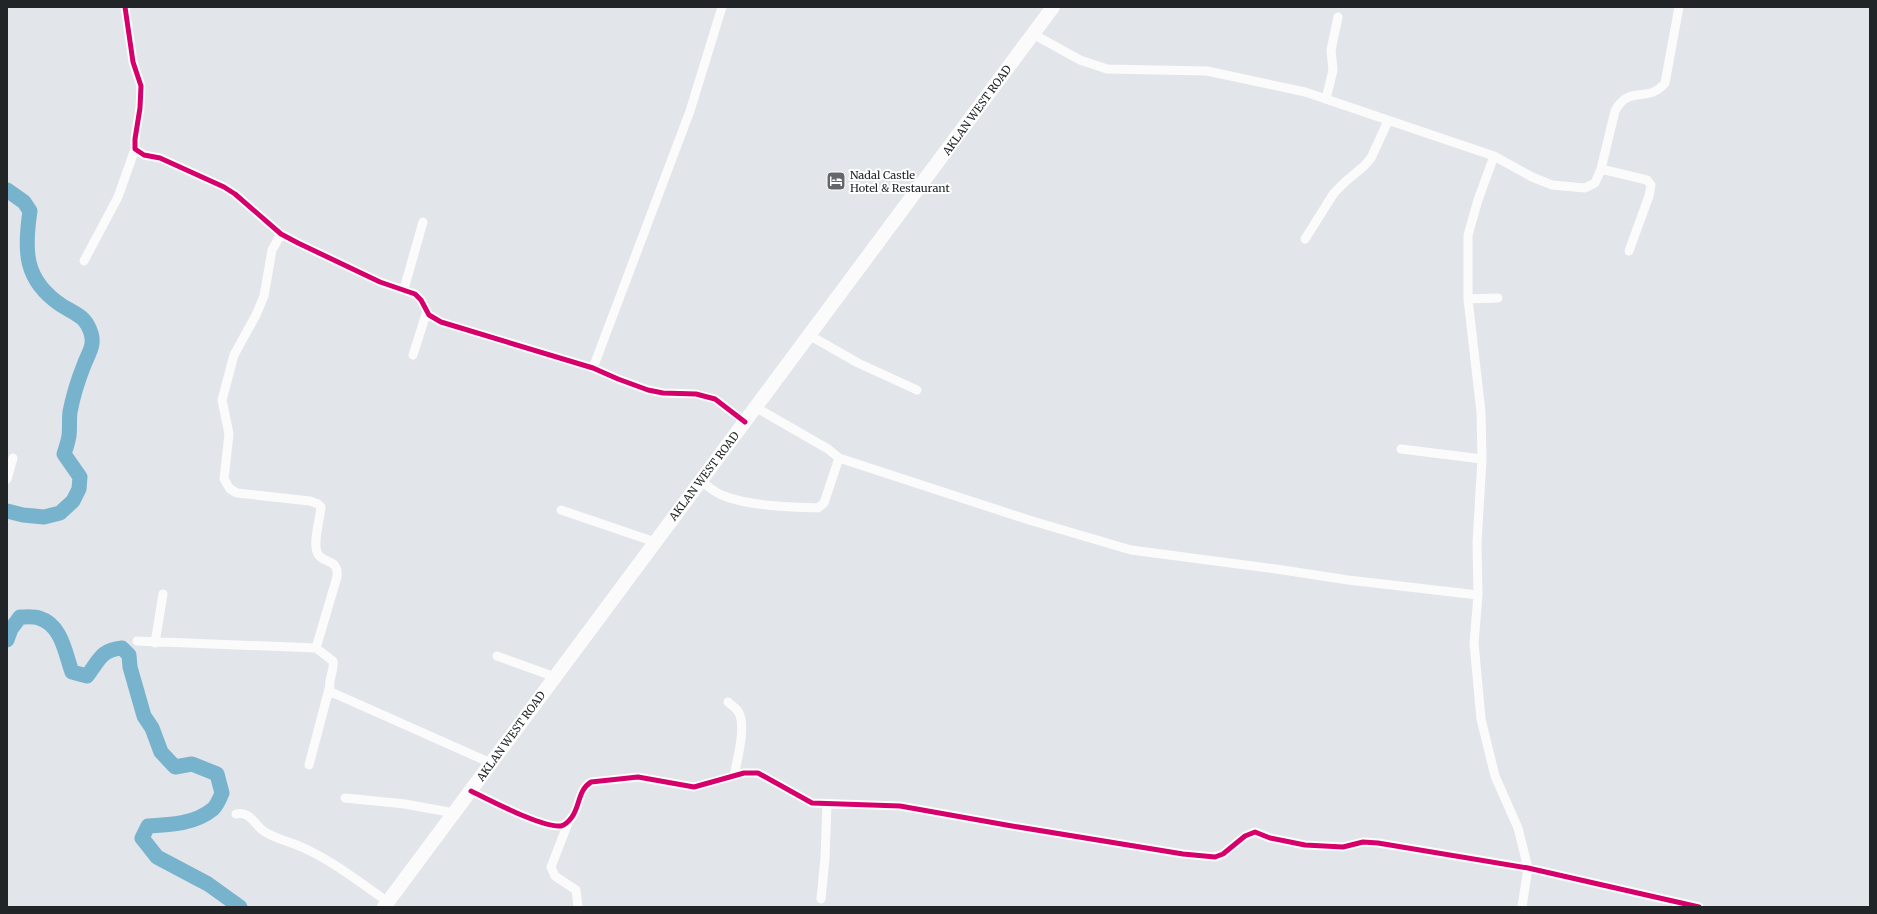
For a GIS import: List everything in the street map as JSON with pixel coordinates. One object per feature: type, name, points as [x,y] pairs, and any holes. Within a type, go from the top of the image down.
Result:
[{"type":"main road","name":"AKLAN WEST ROAD","points":[[386,905],[1053,7]]},
{"type":"street","points":[[84,261],[118,197],[135,149],[134,139],[140,108],[141,86],[132,62],[125,7]]},
{"type":"street","points":[[593,368],[690,111],[722,7]]},
{"type":"street","points":[[1033,34],[1080,60],[1107,69],[1207,71],[1305,92],[1494,156],[1532,177],[1552,185],[1586,188],[1595,183],[1601,169],[1615,110],[1619,102],[1628,95],[1652,93],[1659,90],[1665,82],[1679,7]]},
{"type":"street","points":[[1326,99],[1333,70],[1332,50],[1338,17]]},
{"type":"street","points":[[1305,239],[1334,193],[1371,158],[1388,121]]},
{"type":"street","points":[[135,149],[144,155],[160,158],[224,187],[235,194],[281,234],[367,276],[418,297],[433,318],[441,322],[593,368],[648,390],[663,393],[696,394],[715,400],[745,422]]},
{"type":"street","points":[[1494,156],[1478,200],[1468,235],[1468,299],[1482,412],[1482,459],[1477,543],[1478,595],[1474,643],[1481,720],[1496,776],[1518,828],[1528,868],[1522,907]]},
{"type":"street","points":[[1601,169],[1647,180],[1651,185],[1649,196],[1628,251]]},
{"type":"street","points":[[404,290],[423,222]]},
{"type":"street","points":[[281,234],[272,250],[264,296],[256,316],[234,355],[225,386],[222,400],[229,434],[224,479],[230,489],[237,492],[310,501],[321,507],[316,543],[317,552],[320,556],[334,564],[338,571],[316,648]]},
{"type":"street","points":[[1468,299],[1498,298]]},
{"type":"street","points":[[413,355],[427,311]]},
{"type":"street","points":[[809,335],[858,363],[917,390]]},
{"type":"street","points":[[756,407],[828,449],[839,458],[1021,518],[1131,550],[1348,580],[1478,595]]},
{"type":"street","points":[[1401,449],[1482,459]]},
{"type":"street","points":[[7,479],[12,458]]},
{"type":"street","points":[[701,481],[722,496],[736,500],[778,506],[818,508],[824,503],[839,458]]},
{"type":"street","points":[[561,510],[655,542]]},
{"type":"street","points":[[155,643],[163,594]]},
{"type":"street","points":[[137,641],[155,643],[316,648],[333,661],[334,667],[309,765]]},
{"type":"street","points":[[497,656],[555,677]]},
{"type":"street","points":[[329,689],[331,692],[349,701],[491,763]]},
{"type":"street","points":[[728,702],[737,710],[741,717],[742,729],[734,776]]},
{"type":"street","points":[[578,907],[576,890],[555,876],[551,867],[568,823],[574,814],[582,791],[586,785],[591,782],[638,777],[694,787],[744,773],[758,773],[812,802],[828,804],[900,806],[1184,854],[1215,857],[1223,854],[1245,836],[1255,832],[1270,838],[1305,845],[1343,847],[1363,842],[1378,843],[1528,868],[1699,907]]},
{"type":"street","points":[[471,792],[521,815],[561,826],[568,823]]},
{"type":"street","points":[[345,798],[405,804],[454,813]]},
{"type":"street","points":[[821,899],[828,804]]},
{"type":"street","points":[[236,814],[242,812],[249,815],[265,832],[308,850],[331,863],[386,905]]},
{"type":"waterway","points":[[7,190],[24,202],[30,211],[27,252],[33,275],[49,295],[86,322],[92,338],[90,350],[80,376],[70,412],[69,436],[64,454],[80,477],[79,489],[73,501],[60,513],[44,517],[23,515],[7,511]]},
{"type":"waterway","points":[[7,640],[11,629],[20,617],[35,617],[47,622],[58,633],[65,648],[72,672],[87,676],[104,654],[115,649],[122,648],[129,655],[130,667],[144,716],[152,728],[161,752],[175,767],[192,764],[217,774],[222,793],[213,809],[206,814],[182,823],[148,826],[142,838],[157,857],[208,884],[240,907]]},
{"type":"cycle path","points":[[125,7],[133,62],[141,86],[135,149],[144,155],[160,158],[224,187],[235,194],[281,234],[298,243],[380,282],[415,294],[421,300],[429,315],[441,322],[593,368],[648,390],[663,393],[696,394],[715,399],[745,422]]},
{"type":"cycle path","points":[[471,791],[529,818],[542,823],[561,826],[566,824],[575,813],[581,794],[591,782],[638,777],[694,787],[744,773],[758,773],[812,803],[900,806],[1183,854],[1215,857],[1223,854],[1245,836],[1255,832],[1270,838],[1305,845],[1343,847],[1363,842],[1378,843],[1528,868],[1699,907]]},
{"type":"place","name":"Nadal Castle Hotel & Restaurant","points":[[836,181]]}]
